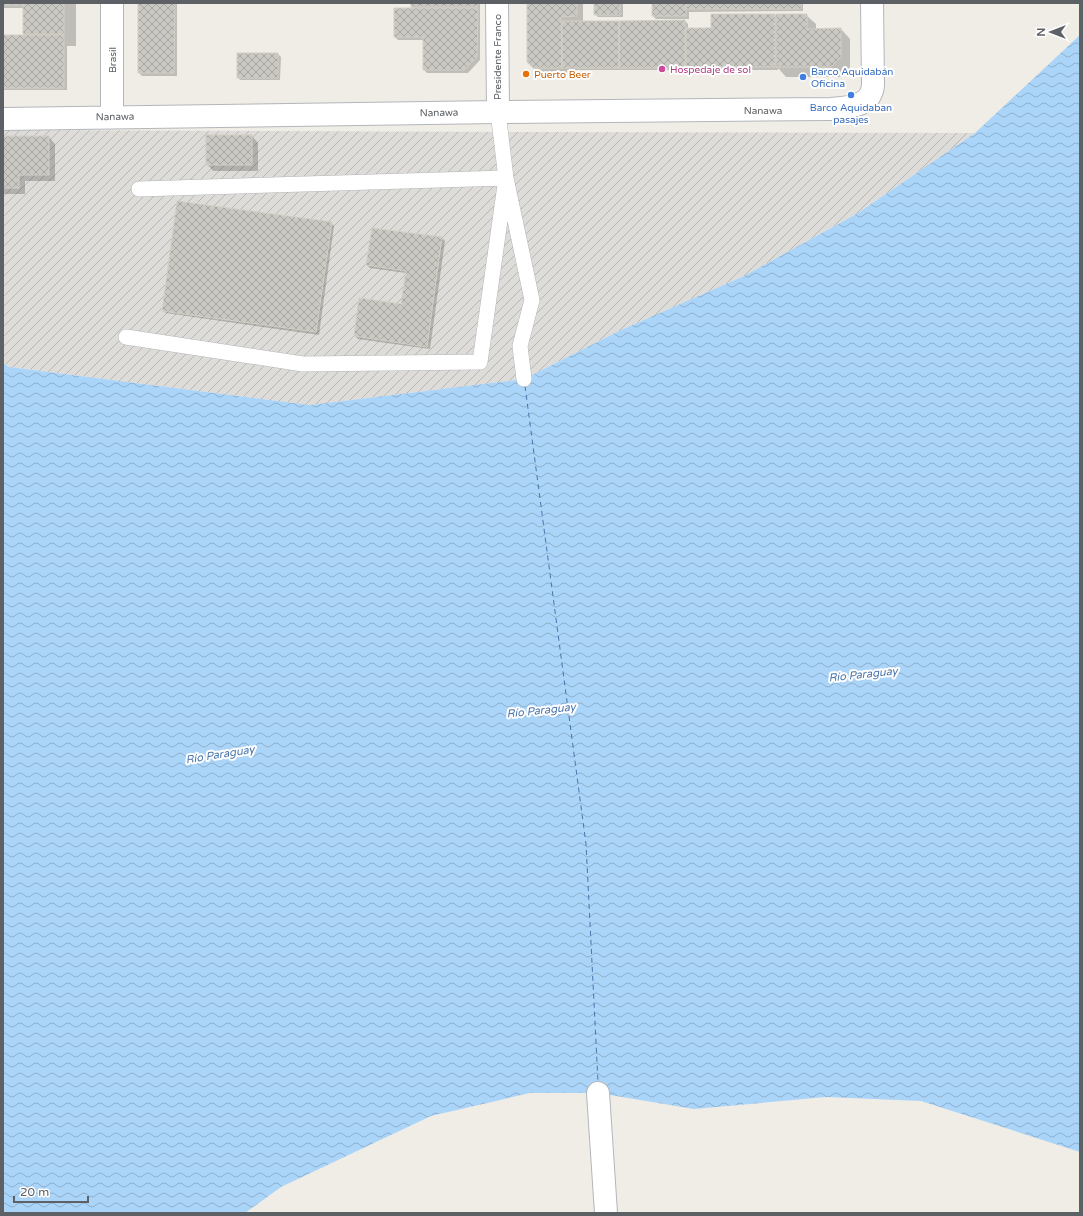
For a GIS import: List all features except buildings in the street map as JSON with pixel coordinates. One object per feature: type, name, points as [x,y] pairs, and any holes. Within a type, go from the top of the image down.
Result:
[{"type":"street","name":"Brasil","points":[[112,3],[112,116]]},
{"type":"street","name":"Presidente Franco","points":[[497,3],[498,112]]},
{"type":"street","name":"Nanawa","points":[[3,119],[112,116],[851,108],[863,102],[871,95],[873,84],[872,3]]},
{"type":"street","points":[[598,1093],[606,1213]]},
{"type":"lane","points":[[498,112],[506,178],[532,300],[520,346],[524,379]]},
{"type":"lane","points":[[139,189],[506,178]]},
{"type":"lane","points":[[126,337],[303,364],[480,362],[506,178]]},
{"type":"shaded area","points":[[3,130],[975,133],[858,213],[744,276],[621,330],[524,379],[310,405],[9,367],[3,363]]},
{"type":"water","name":"Río Paraguay","points":[[1080,35],[1080,1152],[921,1101],[826,1097],[694,1109],[598,1093],[530,1093],[431,1116],[281,1187],[245,1213],[3,1213],[3,363],[9,367],[310,405],[524,379],[621,330],[744,276],[858,213],[975,133]]},
{"type":"ferry route","points":[[525,386],[586,844],[598,1082]]},
{"type":"place","name":"Hospedaje de sol","points":[[662,69]]},
{"type":"place","name":"Puerto Beer","points":[[526,74]]},
{"type":"place","name":"Barco Aquidabán Oficina","points":[[803,77]]},
{"type":"place","name":"Barco Aquidaban pasajes","points":[[851,95]]}]
